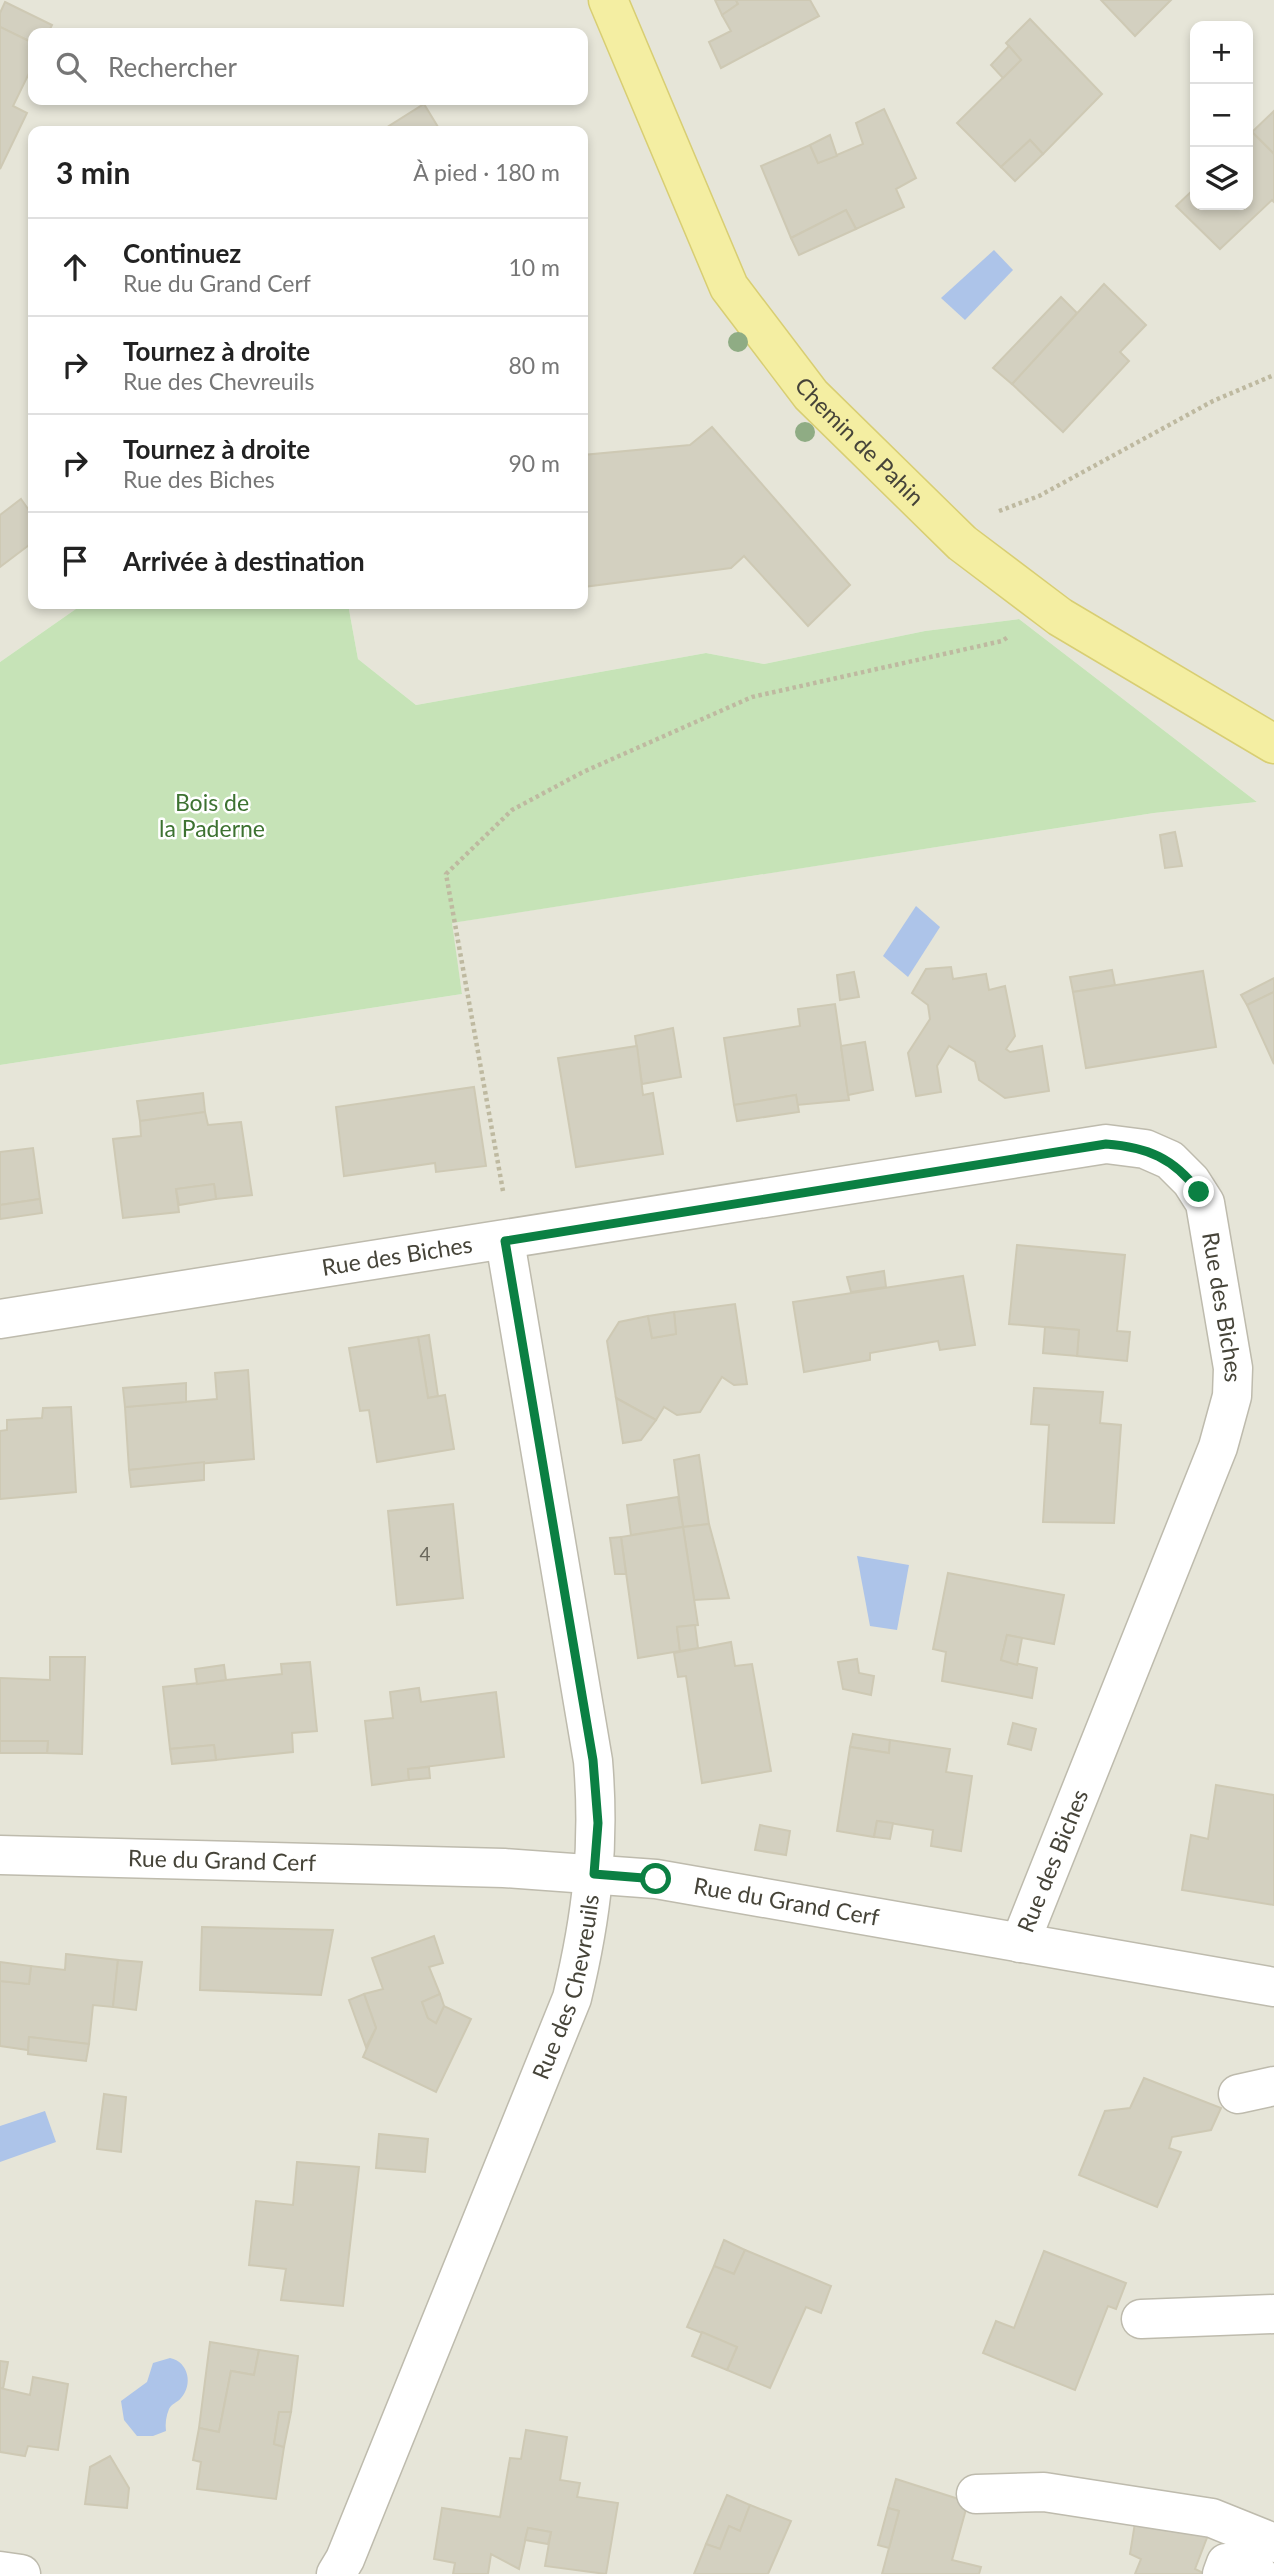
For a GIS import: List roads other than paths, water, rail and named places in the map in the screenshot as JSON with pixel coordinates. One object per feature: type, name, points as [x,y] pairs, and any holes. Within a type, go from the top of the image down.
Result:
[{"type":"main road","name":"Chemin de Pahin","points":[[608,0],[729,287],[811,395],[962,543],[1060,617],[1274,744]]},
{"type":"street","name":"Rue des Biches","points":[[0,1320],[1106,1144],[1158,1154],[1181,1171],[1199,1192],[1210,1217],[1233,1368],[1227,1420],[1020,1943]]},
{"type":"street","name":"Rue des Chevreuils","points":[[336,2574],[345,2559],[572,1998],[587,1934],[598,1823],[593,1760],[505,1241]]},
{"type":"street","name":"Rue du Grand Cerf","points":[[0,1855],[504,1868],[656,1879],[1274,1987]]},
{"type":"street","points":[[1141,2319],[1274,2314]]},
{"type":"street","points":[[976,2494],[1044,2492],[1212,2518],[1274,2543]]},
{"type":"street","points":[[1222,2574],[1226,2563],[1258,2574]]},
{"type":"street","points":[[0,2571],[21,2574]]},
{"type":"water","points":[[994,250],[1013,270],[965,320],[941,298]]},
{"type":"water","points":[[916,906],[940,927],[908,977],[883,956]]},
{"type":"water","points":[[857,1556],[909,1565],[897,1630],[870,1626]]},
{"type":"water","points":[[45,2111],[56,2142],[0,2162],[0,2126]]},
{"type":"water","points":[[170,2358],[185,2369],[188,2381],[185,2393],[169,2409],[166,2431],[153,2436],[137,2436],[124,2420],[121,2401],[147,2382],[153,2363]]},
{"type":"park label","name":"Bois de la Paderne","points":[[212,816]]}]
